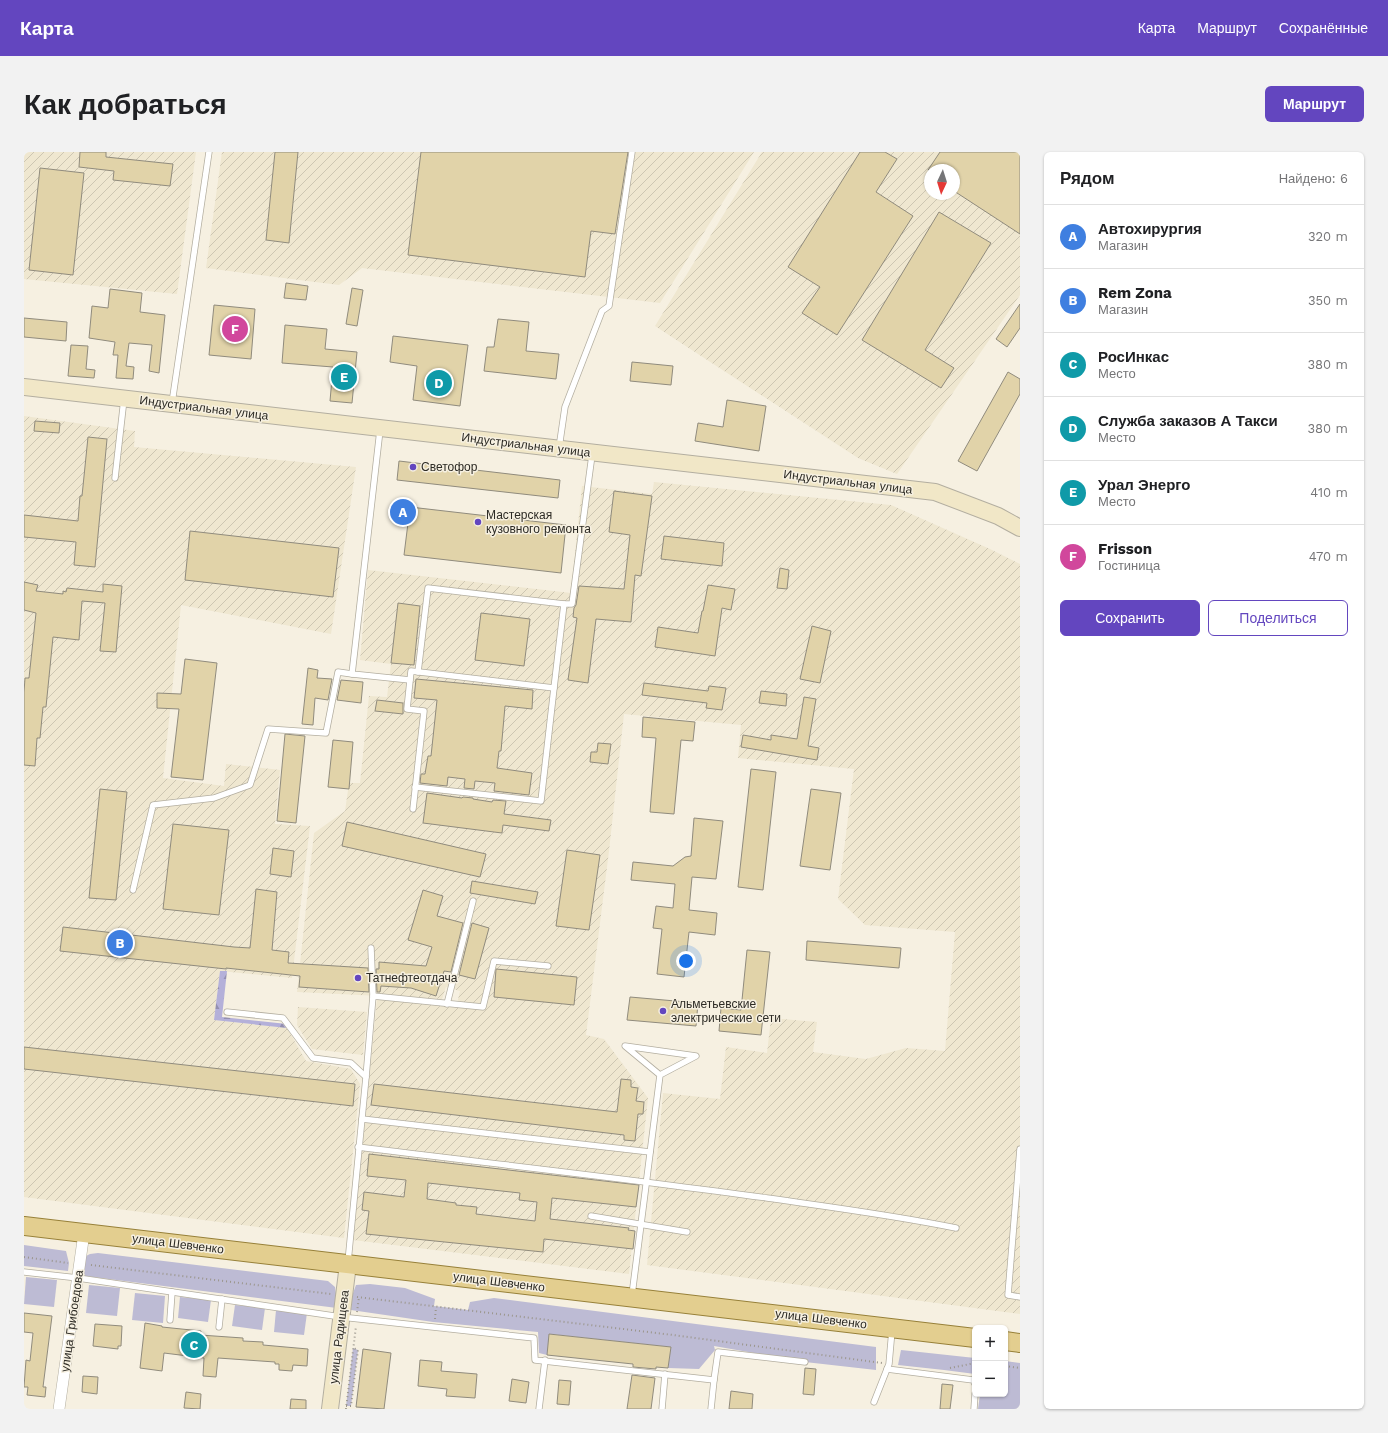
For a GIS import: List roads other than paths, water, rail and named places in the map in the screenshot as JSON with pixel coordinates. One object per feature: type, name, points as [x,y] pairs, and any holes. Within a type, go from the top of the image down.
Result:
[{"type":"main road","name":"улица Шевченко","points":[[24,1226],[972,1338]]},
{"type":"main road","points":[[1008,1341],[1020,1343]]},
{"type":"street","name":"Индустриальная улица","points":[[24,387],[935,492],[1018,524]]},
{"type":"street","name":"улица Грибоедова","points":[[60,1409],[84,1233]]},
{"type":"street","name":"улица Радищева","points":[[330,1409],[348,1264]]},
{"type":"lane","points":[[172,404],[209,152]]},
{"type":"lane","points":[[559,448],[565,407],[602,311],[609,306],[632,152]]},
{"type":"lane","points":[[115,478],[124,398]]},
{"type":"lane","points":[[352,674],[380,428]]},
{"type":"lane","points":[[418,672],[428,588],[572,604],[593,452]]},
{"type":"lane","points":[[415,787],[542,801],[564,604]]},
{"type":"lane","points":[[412,809],[424,711],[407,709],[411,671],[554,688]]},
{"type":"lane","points":[[133,890],[153,805],[214,798],[250,785],[268,729],[326,733],[338,672],[410,680]]},
{"type":"lane","points":[[447,1004],[473,901]]},
{"type":"lane","points":[[348,1264],[373,996],[371,948]]},
{"type":"lane","points":[[373,996],[483,1007],[494,960],[548,966]]},
{"type":"lane","points":[[227,1012],[283,1018],[313,1058],[351,1063],[366,1077]]},
{"type":"lane","points":[[625,1046],[696,1056],[660,1075],[648,1065],[625,1046]]},
{"type":"lane","points":[[631,1297],[660,1075]]},
{"type":"lane","points":[[362,1119],[650,1152]]},
{"type":"lane","points":[[358,1147],[646,1181],[908,1218],[956,1228]]},
{"type":"lane","points":[[1020,1149],[1008,1295],[1020,1297]]},
{"type":"lane","points":[[591,1216],[687,1232]]},
{"type":"lane","points":[[24,1272],[78,1278],[341,1316],[534,1338],[536,1360],[714,1380]]},
{"type":"lane","points":[[170,1320],[172,1292]]},
{"type":"lane","points":[[219,1327],[222,1299]]},
{"type":"lane","points":[[874,1402],[888,1366],[892,1328]]},
{"type":"lane","points":[[711,1409],[718,1352],[805,1362]]},
{"type":"lane","points":[[539,1409],[545,1360]]},
{"type":"lane","points":[[888,1366],[972,1380]]},
{"type":"lane","points":[[662,1409],[665,1374]]},
{"type":"lane","points":[[974,1409],[975,1397]]},
{"type":"place","name":"Frisson","points":[[235,329]]},
{"type":"place","name":"Урал Энерго","points":[[344,377]]},
{"type":"place","name":"Служба заказов А Такси","points":[[439,383]]},
{"type":"place","name":"Светофор","points":[[413,467]]},
{"type":"place","name":"Автохирургия","points":[[403,512]]},
{"type":"place","name":"Мастерская кузовного ремонта","points":[[478,522]]},
{"type":"place","name":"Rem Zona","points":[[120,943]]},
{"type":"place","name":"Татнефтеотдача","points":[[358,978]]},
{"type":"place","name":"Альметьевские электрические сети","points":[[663,1011]]},
{"type":"place","name":"РосИнкас","points":[[194,1345]]}]
